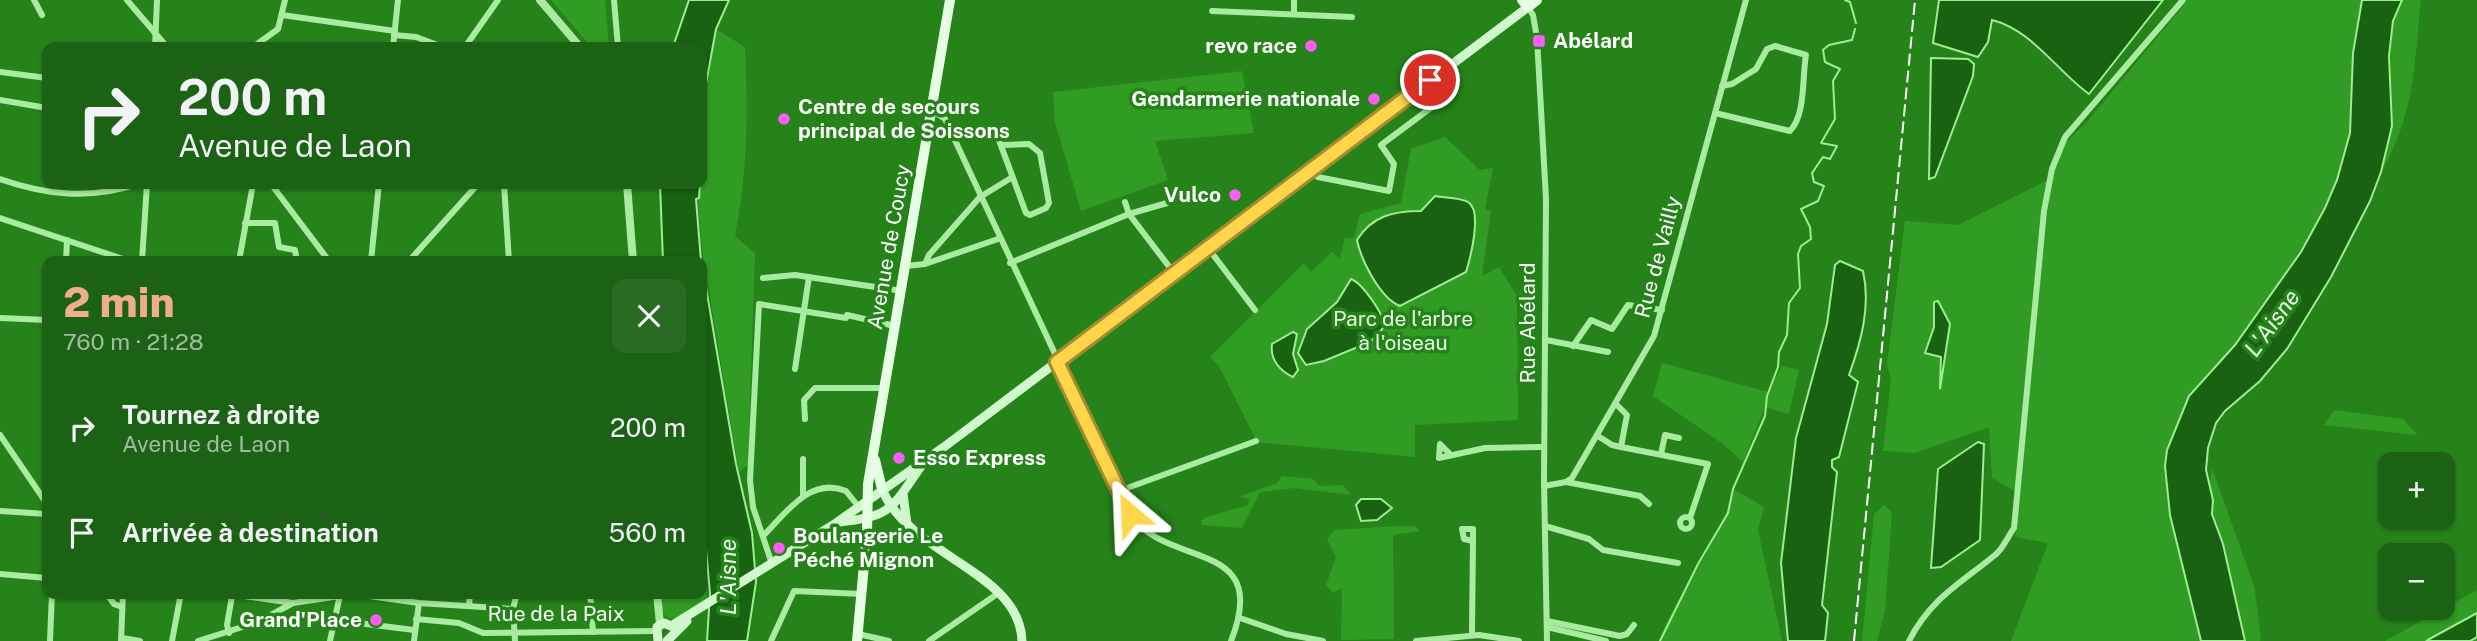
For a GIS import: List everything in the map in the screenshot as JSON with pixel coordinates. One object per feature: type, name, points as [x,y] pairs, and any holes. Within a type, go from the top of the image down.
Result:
[{"type":"main road","name":"Avenue de Coucy","points":[[858,638],[867,533],[863,503],[874,459],[950,0]]},
{"type":"main road","points":[[663,634],[836,523],[925,460],[1312,170],[1525,3],[1537,0]]},
{"type":"main road","points":[[874,459],[890,508],[915,534],[1000,592],[1015,609],[1022,641]]},
{"type":"main road","points":[[836,523],[867,520],[890,508],[925,460]]},
{"type":"main road","points":[[879,475],[895,480]]},
{"type":"main road","points":[[903,492],[902,511],[906,524]]},
{"type":"street","points":[[34,0],[42,15]]},
{"type":"street","points":[[127,0],[163,42]]},
{"type":"street","points":[[155,42],[157,0]]},
{"type":"street","points":[[260,42],[278,29],[285,0]]},
{"type":"street","points":[[393,42],[398,0]]},
{"type":"street","points":[[469,42],[498,0]]},
{"type":"street","points":[[540,0],[576,42]]},
{"type":"street","points":[[614,0],[618,42]]},
{"type":"street","points":[[1294,0],[1294,14]]},
{"type":"street","name":"Rue de Vailly","points":[[1566,482],[1598,436],[1651,344],[1746,0]]},
{"type":"street","points":[[1909,641],[1915,628],[1944,595],[1996,554],[2014,528],[2044,211],[2052,169],[2065,137],[2183,0]]},
{"type":"street","name":"Rue Abélard","points":[[1525,3],[1533,15],[1536,38],[1546,199],[1544,486],[1547,641]]},
{"type":"street","points":[[1212,11],[1352,17]]},
{"type":"street","points":[[282,15],[416,37],[430,42]]},
{"type":"street","points":[[1715,113],[1790,131],[1794,127],[1801,103],[1806,55],[1774,46],[1767,49],[1756,69],[1732,84],[1722,86]]},
{"type":"street","points":[[0,72],[42,77]]},
{"type":"street","points":[[1312,170],[1318,177],[1389,191],[1394,164],[1381,145],[1440,101],[1440,95],[1430,80]]},
{"type":"street","points":[[0,100],[42,107]]},
{"type":"street","points":[[932,110],[945,119],[1010,263],[1136,523],[1147,533],[1224,566],[1239,587],[1240,618],[1231,641]]},
{"type":"street","points":[[997,135],[1026,213],[1030,215],[1046,208],[1049,203],[1040,153],[1029,144],[1002,145]]},
{"type":"street","points":[[925,264],[929,255],[980,197],[1011,178]]},
{"type":"street","points":[[0,179],[40,191],[79,195],[122,189]]},
{"type":"street","points":[[142,256],[147,189]]},
{"type":"street","points":[[240,256],[252,189]]},
{"type":"street","points":[[275,189],[325,256]]},
{"type":"street","points":[[372,256],[378,189]]},
{"type":"street","points":[[413,256],[474,189]]},
{"type":"street","points":[[504,189],[509,256]]},
{"type":"street","points":[[627,189],[633,256]]},
{"type":"street","points":[[1125,202],[1129,214],[1174,274]]},
{"type":"street","points":[[1010,263],[1129,214],[1167,203]]},
{"type":"street","points":[[0,218],[114,256]]},
{"type":"street","points":[[246,223],[275,223],[279,247],[295,250],[296,256]]},
{"type":"street","points":[[906,267],[925,264],[999,239]]},
{"type":"street","points":[[66,256],[67,240]]},
{"type":"street","points":[[1208,248],[1255,310]]},
{"type":"street","points":[[763,278],[785,275],[809,277],[902,291]]},
{"type":"street","points":[[795,369],[809,277]]},
{"type":"street","points":[[770,565],[753,507],[750,480],[759,304],[846,318],[847,315],[895,326]]},
{"type":"street","points":[[1573,346],[1591,320],[1612,329],[1628,305],[1662,310]]},
{"type":"street","points":[[0,318],[42,320]]},
{"type":"street","points":[[1546,340],[1608,352]]},
{"type":"street","points":[[805,419],[804,400],[815,388],[885,388]]},
{"type":"street","points":[[1616,404],[1627,415],[1621,447]]},
{"type":"street","points":[[0,435],[4,445],[42,497]]},
{"type":"street","points":[[1661,454],[1665,435],[1679,438]]},
{"type":"street","points":[[1598,436],[1621,447],[1708,464],[1717,461]]},
{"type":"street","points":[[1119,491],[1256,442]]},
{"type":"street","points":[[1451,455],[1485,448],[1544,447]]},
{"type":"street","points":[[803,459],[803,496]]},
{"type":"street","points":[[1690,518],[1708,464]]},
{"type":"street","points":[[1544,486],[1566,482],[1640,496],[1649,504]]},
{"type":"street","points":[[763,536],[803,496],[824,488],[841,488],[863,503]]},
{"type":"street","points":[[0,511],[42,513]]},
{"type":"street","points":[[1545,526],[1589,539],[1603,551],[1678,563]]},
{"type":"street","points":[[1472,635],[1473,541]]},
{"type":"street","points":[[0,574],[42,578]]},
{"type":"street","points":[[771,641],[794,590],[862,594]]},
{"type":"street","points":[[929,641],[1000,592]]},
{"type":"street","points":[[50,641],[52,599]]},
{"type":"street","points":[[111,599],[114,604],[122,607]]},
{"type":"street","points":[[123,599],[121,639],[140,641]]},
{"type":"street","points":[[172,641],[180,599]]},
{"type":"street","points":[[229,633],[227,625],[231,599]]},
{"type":"street","points":[[271,599],[293,603]]},
{"type":"street","points":[[198,641],[258,622],[293,603],[316,599]]},
{"type":"street","points":[[330,641],[339,599]]},
{"type":"street","points":[[406,599],[419,603],[513,609]]},
{"type":"street","points":[[431,599],[431,603]]},
{"type":"street","points":[[469,606],[470,599]]},
{"type":"street","points":[[515,641],[513,609],[516,599]]},
{"type":"street","points":[[590,599],[593,632]]},
{"type":"street","points":[[657,599],[663,634]]},
{"type":"street","points":[[414,641],[419,603]]},
{"type":"street","points":[[1240,618],[1286,634],[1323,641]]},
{"type":"street","name":"Rue de la Paix","points":[[416,619],[459,623],[483,633],[663,634]]},
{"type":"street","points":[[334,620],[414,630]]},
{"type":"street","points":[[1547,624],[1620,636],[1627,634],[1633,625]]},
{"type":"street","points":[[1547,624],[1606,641]]},
{"type":"street","points":[[1416,641],[1472,635],[1519,641]]},
{"type":"street","points":[[858,638],[889,641]]},
{"type":"green space","points":[[551,0],[605,0],[609,42],[587,42]]},
{"type":"green space","points":[[2188,0],[2381,0],[2361,183],[2200,409],[2191,477],[2219,528],[2211,499],[2212,468],[2254,586],[2260,641],[2011,641],[2048,543],[2015,537],[2020,494],[1992,478],[1989,427],[1915,453],[1883,451],[1891,379],[1887,364],[1905,221],[1958,225],[2050,179],[2064,144],[2087,122]]},
{"type":"green space","points":[[2402,0],[2421,0],[2414,68],[2401,130],[2381,172],[2391,120],[2393,28]]},
{"type":"green space","points":[[717,30],[745,47],[746,142],[735,236],[755,253],[748,465],[739,472],[707,278],[707,256],[703,256],[702,248],[698,201],[699,189],[707,189],[708,78]]},
{"type":"green space","points":[[1242,71],[1254,133],[1155,141],[1168,180],[1081,211],[1055,122],[1053,92]]},
{"type":"green space","name":"Parc de l'arbre à l'oiseau","points":[[1445,137],[1480,170],[1493,168],[1485,209],[1491,211],[1482,276],[1499,267],[1517,296],[1518,420],[1415,425],[1415,457],[1257,442],[1219,366],[1210,357],[1304,263],[1311,272],[1332,252],[1340,259],[1345,238],[1354,238],[1360,214],[1401,203],[1411,149]]},
{"type":"green space","points":[[1662,363],[1768,392],[1782,366],[1799,370],[1789,414],[1765,407],[1743,462],[1723,444],[1653,396]]},
{"type":"green space","points":[[2334,410],[2403,419],[2418,435],[2324,425]]},
{"type":"green space","points":[[1282,476],[1313,479],[1320,486],[1343,485],[1351,495],[1295,488],[1260,492],[1242,528],[1202,525],[1201,520],[1207,517],[1248,505],[1250,499],[1239,497],[1277,483]]},
{"type":"green space","points":[[1733,489],[1764,507],[1758,530],[1782,641],[1659,641],[1677,603],[1710,547]]},
{"type":"green space","points":[[1884,505],[1892,512],[1885,610],[1877,641],[1862,641],[1874,514]]},
{"type":"green space","points":[[1415,526],[1420,531],[1393,535],[1394,639],[1341,640],[1342,588],[1333,593],[1326,585],[1336,557],[1327,539],[1334,530]]},
{"type":"green space","points":[[2477,590],[2477,641],[2385,641],[2423,620],[2455,620],[2455,602]]},
{"type":"green space","points":[[660,599],[707,599],[674,619],[668,618],[661,611]]},
{"type":"water","points":[[689,0],[729,0],[716,29],[707,78],[707,42],[675,42]]},
{"type":"water","points":[[1939,0],[2163,0],[2089,94],[2032,42],[2006,25],[1992,20],[1988,42],[1978,57],[1933,43]]},
{"type":"water","name":"L'Aisne","points":[[2362,0],[2402,0],[2393,21],[2389,56],[2392,126],[2381,172],[2370,201],[2331,277],[2287,349],[2260,381],[2225,411],[2216,423],[2208,448],[2206,470],[2213,500],[2212,514],[2223,544],[2245,641],[2201,641],[2170,515],[2165,466],[2167,450],[2189,396],[2235,345],[2301,252],[2325,208],[2337,180],[2350,133],[2353,53]]},
{"type":"water","points":[[1931,58],[1968,59],[1974,64],[1973,76],[1935,177],[1929,179]]},
{"type":"water","points":[[660,189],[700,189],[699,198],[696,199],[701,256],[663,256]]},
{"type":"water","points":[[1435,196],[1465,200],[1472,207],[1475,225],[1466,272],[1400,306],[1385,295],[1372,278],[1357,240],[1376,220],[1401,212],[1421,211]]},
{"type":"water","points":[[1840,261],[1863,271],[1866,297],[1861,337],[1849,375],[1858,382],[1839,457],[1832,460],[1832,467],[1837,472],[1822,605],[1828,613],[1825,641],[1788,641],[1781,563],[1796,438],[1827,324],[1835,265]]},
{"type":"water","points":[[1351,279],[1361,286],[1372,300],[1381,315],[1384,327],[1370,342],[1324,361],[1306,365],[1298,353],[1307,329],[1337,302]]},
{"type":"water","name":"L'Aisne","points":[[707,293],[736,464],[752,533],[756,582],[747,641],[707,641],[710,593],[707,560]]},
{"type":"water","points":[[1938,301],[1950,324],[1940,389],[1941,357],[1925,353],[1934,327],[1934,302]]},
{"type":"water","points":[[1293,332],[1297,334],[1293,354],[1298,370],[1293,377],[1276,364],[1272,355],[1272,344]]},
{"type":"water","points":[[1978,442],[1984,444],[1980,540],[1941,567],[1931,568],[1938,469]]},
{"type":"water","points":[[1361,499],[1381,499],[1392,508],[1377,520],[1361,521],[1356,505]]},
{"type":"water","points":[[2477,613],[2477,637],[2470,641],[2426,641]]},
{"type":"waterway","points":[[1845,0],[1850,2],[1856,23]]},
{"type":"waterway","points":[[1660,641],[1698,564],[1728,513],[1733,489],[1765,416],[1767,396],[1778,367],[1779,352],[1787,335],[1789,303],[1800,288],[1798,254],[1801,246],[1811,239],[1810,227],[1801,209],[1818,201],[1824,186],[1814,182],[1812,173],[1823,157],[1830,159],[1837,146],[1821,143],[1835,119],[1833,81],[1840,69],[1825,62],[1823,50],[1829,45],[1852,40],[1855,29]]},
{"type":"railway","points":[[1854,641],[1915,0]]},
{"type":"place","name":"Abélard","points":[[1539,41]]},
{"type":"place","name":"revo race","points":[[1311,46]]},
{"type":"place","name":"Gendarmerie nationale","points":[[1374,99]]},
{"type":"place","name":"Centre de secours principal de Soissons","points":[[784,119]]},
{"type":"place","name":"Vulco","points":[[1235,195]]},
{"type":"place","name":"Esso Express","points":[[899,458]]},
{"type":"place","name":"Boulangerie Le Péché Mignon","points":[[779,548]]},
{"type":"place","name":"Grand'Place","points":[[376,620]]},
{"type":"route","points":[[1130,514],[1057,362],[1430,80]]}]
